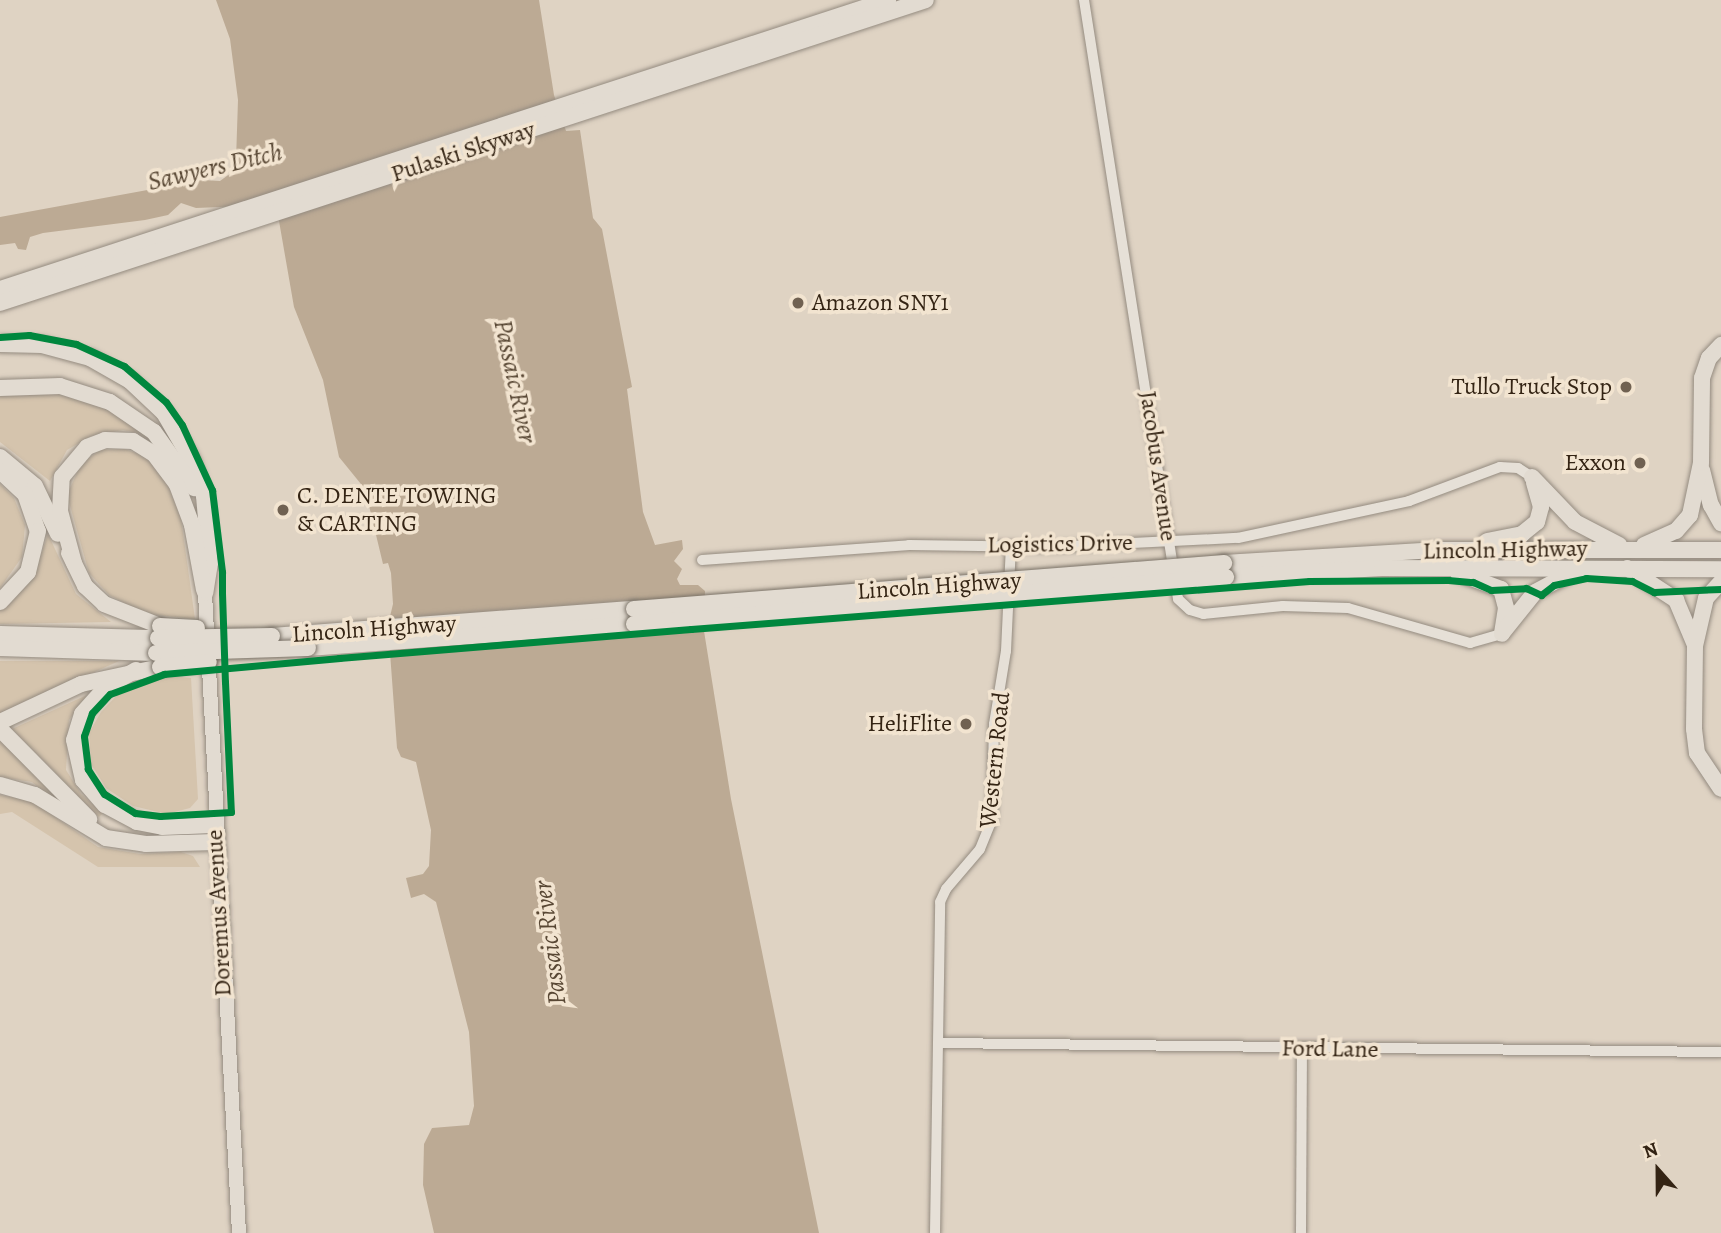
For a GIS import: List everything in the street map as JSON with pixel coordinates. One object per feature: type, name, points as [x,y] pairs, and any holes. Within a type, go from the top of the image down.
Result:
[{"type":"highway","name":"Pulaski Skyway","points":[[0,289],[888,0]]},
{"type":"highway","name":"Pulaski Skyway","points":[[0,303],[926,0]]},
{"type":"highway","points":[[0,344],[42,345],[78,354],[138,388],[164,413],[188,451],[200,479],[207,519],[210,563],[205,593]]},
{"type":"highway","points":[[1532,477],[1575,522],[1631,549],[1660,540],[1686,522],[1701,463],[1702,379],[1719,345]]},
{"type":"highway","points":[[0,388],[27,384],[69,387],[129,412],[175,456],[207,519]]},
{"type":"highway","points":[[74,563],[60,511],[62,477],[88,447],[105,440],[133,441],[154,454],[177,485],[192,525],[205,593]]},
{"type":"highway","points":[[0,457],[36,486],[85,586],[158,646]]},
{"type":"highway","points":[[1701,463],[1711,505],[1721,523]]},
{"type":"highway","points":[[0,471],[25,494],[37,531],[29,572],[0,602]]},
{"type":"highway","points":[[1439,550],[1515,536],[1533,527],[1541,507],[1532,477]]},
{"type":"highway","name":"Lincoln Highway","points":[[158,646],[308,648],[1439,550],[1721,550]]},
{"type":"highway","points":[[1502,634],[1540,588],[1584,567]]},
{"type":"highway","name":"Lincoln Highway","points":[[158,646],[1225,570],[1584,567],[1721,569]]},
{"type":"highway","points":[[1625,567],[1676,600],[1695,646]]},
{"type":"highway","points":[[1435,568],[1481,579],[1501,589],[1506,608],[1502,634]]},
{"type":"highway","points":[[1721,582],[1706,598],[1695,646],[1694,741],[1714,770],[1721,789]]},
{"type":"highway","points":[[0,634],[158,646]]},
{"type":"highway","points":[[0,648],[158,646]]},
{"type":"highway","points":[[158,646],[136,670],[106,687],[82,714],[74,740],[83,780],[105,805],[137,822],[214,834]]},
{"type":"highway","points":[[0,722],[81,684],[136,670]]},
{"type":"highway","points":[[0,729],[78,810],[131,842]]},
{"type":"highway","points":[[0,785],[35,795],[106,838],[131,842],[214,834]]},
{"type":"main road","name":"Doremus Avenue","points":[[205,593],[214,834],[239,1233]]},
{"type":"street","name":"Jacobus Avenue","points":[[1084,0],[1178,599],[1196,612],[1332,606],[1380,615],[1470,643],[1502,634]]},
{"type":"street","name":"Logistics Drive","points":[[702,560],[909,545],[1011,546],[1248,537],[1425,496],[1500,467],[1518,468],[1532,477]]},
{"type":"street","name":"Western Road","points":[[935,1233],[942,895],[980,849],[992,819],[994,724],[1004,680],[1011,546]]},
{"type":"street","name":"Ford Lane","points":[[940,1043],[1721,1052]]},
{"type":"street","points":[[1301,1233],[1302,1048]]},
{"type":"shaded area","points":[[73,393],[123,414],[143,434],[123,430],[91,436],[67,450],[50,481],[0,442],[0,395]]},
{"type":"shaded area","points":[[125,449],[147,457],[163,472],[181,519],[195,619],[146,614],[109,595],[89,573],[67,495],[81,464],[100,450]]},
{"type":"shaded area","points":[[0,484],[14,498],[25,525],[22,557],[0,588]]},
{"type":"shaded area","points":[[48,534],[76,594],[111,622],[0,624],[0,607],[12,601],[35,572]]},
{"type":"shaded area","points":[[0,661],[119,661],[0,714]]},
{"type":"shaded area","points":[[169,676],[191,678],[198,799],[190,808],[167,814],[133,806],[106,788],[91,764],[89,733],[101,712],[120,692]]},
{"type":"shaded area","points":[[87,695],[69,720],[66,770],[81,794],[103,813],[99,817],[12,729]]},
{"type":"shaded area","points":[[0,740],[55,795],[55,801],[32,782],[0,777]]},
{"type":"shaded area","points":[[0,795],[32,801],[98,847],[140,854],[181,852],[193,856],[200,867],[98,867],[12,812],[0,814]]},
{"type":"water","name":"Passaic River","points":[[216,0],[539,0],[554,95],[566,131],[580,130],[593,218],[602,229],[632,387],[627,389],[643,512],[655,545],[682,540],[683,549],[674,561],[682,569],[677,579],[680,585],[698,585],[705,591],[704,631],[731,799],[819,1233],[434,1233],[423,1185],[424,1144],[432,1128],[469,1125],[474,1106],[469,1032],[436,902],[424,894],[411,898],[406,878],[423,874],[429,866],[431,830],[416,762],[401,757],[397,748],[388,625],[393,604],[391,573],[388,563],[383,564],[365,489],[339,457],[323,380],[294,307],[279,221],[270,205],[196,208],[181,203],[168,215],[145,220],[43,233],[30,237],[26,250],[18,249],[15,243],[0,245],[0,217],[202,180],[220,181],[231,173],[236,160],[238,100],[230,39]]},
{"type":"cycle path","points":[[0,337],[29,335],[76,344],[124,366],[166,402],[182,425],[212,490],[222,572],[222,593],[225,682],[231,812],[160,816],[135,813],[104,794],[88,769],[84,736],[92,713],[110,694],[164,674],[339,658],[691,629],[1309,581],[1448,580],[1473,582],[1491,590],[1526,588],[1541,595],[1554,585],[1586,578],[1632,581],[1654,592],[1721,589]]},
{"type":"place","name":"Amazon SNY1","points":[[798,303]]},
{"type":"place","name":"Tullo Truck Stop","points":[[1626,387]]},
{"type":"place","name":"Exxon","points":[[1640,463]]},
{"type":"place","name":"C. DENTE TOWING & CARTING","points":[[283,510]]},
{"type":"place","name":"HeliFlite","points":[[966,724]]},
{"type":"water label","name":"Sawyers Ditch","points":[[215,167]]}]
